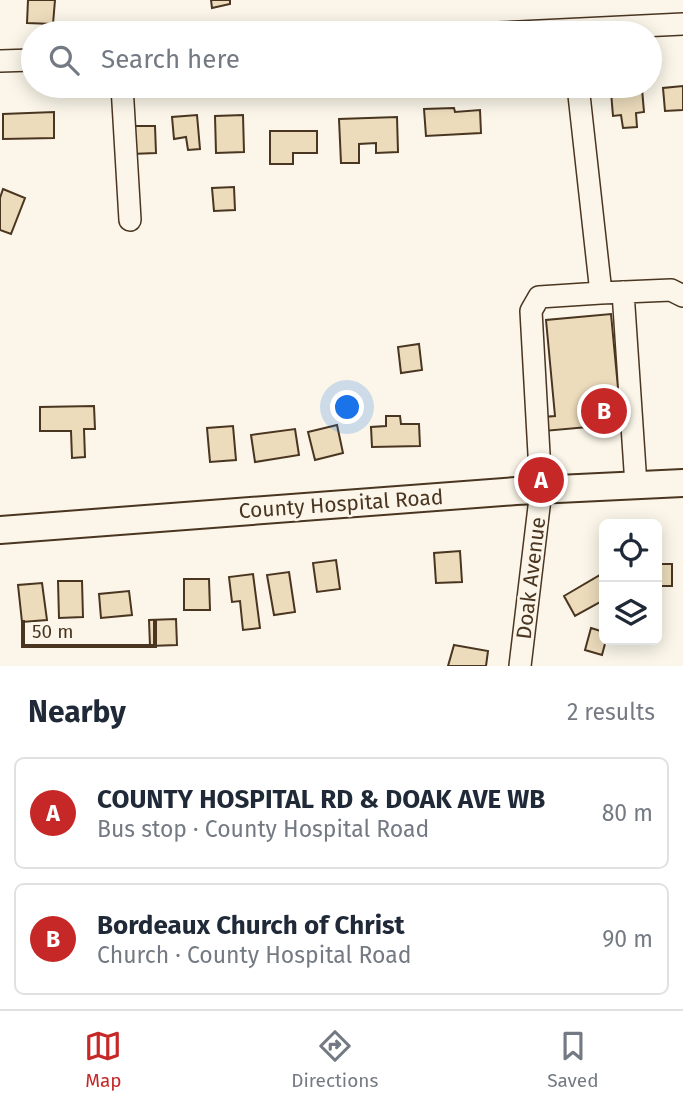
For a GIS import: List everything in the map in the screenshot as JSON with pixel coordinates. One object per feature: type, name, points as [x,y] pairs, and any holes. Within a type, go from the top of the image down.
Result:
[{"type":"main road","name":"County Hospital Road","points":[[0,530],[541,490],[683,483]]},
{"type":"street","points":[[662,25],[683,24]]},
{"type":"street","points":[[0,61],[21,60]]},
{"type":"street","points":[[123,98],[130,219]]},
{"type":"street","points":[[579,98],[601,293],[671,290],[683,296]]},
{"type":"street","points":[[623,292],[636,485]]},
{"type":"street","name":"Doak Avenue","points":[[520,666],[541,490],[531,312],[539,298],[601,293]]},
{"type":"building","points":[[28,0],[55,0],[53,21],[27,21]]},
{"type":"building","points":[[211,0],[230,0],[230,4],[212,8]]},
{"type":"building","points":[[683,86],[683,110],[665,111],[663,88]]},
{"type":"building","points":[[612,98],[643,98],[644,112],[636,113],[637,127],[623,128],[621,115],[613,116]]},
{"type":"building","points":[[454,108],[455,112],[480,110],[481,133],[426,136],[424,109]]},
{"type":"building","points":[[54,112],[54,138],[3,139],[3,114]]},
{"type":"building","points":[[197,115],[200,149],[188,150],[186,137],[174,139],[172,117]]},
{"type":"building","points":[[243,115],[244,152],[216,153],[215,116]]},
{"type":"building","points":[[397,117],[398,152],[376,153],[376,143],[359,144],[359,163],[341,163],[339,119]]},
{"type":"building","points":[[130,126],[155,126],[156,153],[131,154]]},
{"type":"building","points":[[270,131],[317,131],[317,153],[293,153],[293,164],[270,164]]},
{"type":"building","points":[[234,187],[235,210],[214,211],[212,188]]},
{"type":"building","points":[[3,189],[25,198],[11,234],[0,230],[0,198]]},
{"type":"building","points":[[611,314],[620,409],[631,408],[632,423],[544,431],[543,417],[555,416],[546,320]]},
{"type":"building","points":[[419,344],[422,370],[401,373],[398,347]]},
{"type":"building","points":[[94,406],[95,429],[84,429],[85,457],[72,458],[71,431],[40,431],[40,407]]},
{"type":"building","points":[[386,416],[400,416],[401,424],[419,424],[420,446],[372,447],[371,427],[386,426]]},
{"type":"building","points":[[337,425],[343,453],[315,460],[308,432]]},
{"type":"building","points":[[233,426],[236,460],[210,462],[207,428]]},
{"type":"building","points":[[295,429],[299,455],[255,462],[251,435]]},
{"type":"building","points":[[460,551],[462,582],[436,583],[434,553]]},
{"type":"building","points":[[336,560],[340,589],[317,592],[313,563]]},
{"type":"building","points":[[662,564],[672,564],[672,586],[662,586]]},
{"type":"building","points":[[289,572],[295,612],[274,615],[267,575]]},
{"type":"building","points":[[253,574],[260,628],[243,630],[240,601],[232,602],[229,577]]},
{"type":"building","points":[[599,576],[599,603],[575,616],[564,596]]},
{"type":"building","points":[[184,579],[209,579],[210,610],[184,610]]},
{"type":"building","points":[[58,581],[82,581],[83,617],[59,618]]},
{"type":"building","points":[[42,583],[47,620],[22,622],[18,585]]},
{"type":"building","points":[[129,591],[132,615],[101,618],[99,594]]},
{"type":"building","points":[[176,619],[177,645],[150,646],[149,620]]},
{"type":"building","points":[[591,628],[599,630],[599,645],[605,645],[602,655],[585,650]]},
{"type":"building","points":[[454,645],[488,651],[486,666],[448,666]]},
{"type":"place","name":"Bordeaux Church of Christ","points":[[604,411]]},
{"type":"place","name":"COUNTY HOSPITAL RD & DOAK AVE WB","points":[[541,480]]}]
